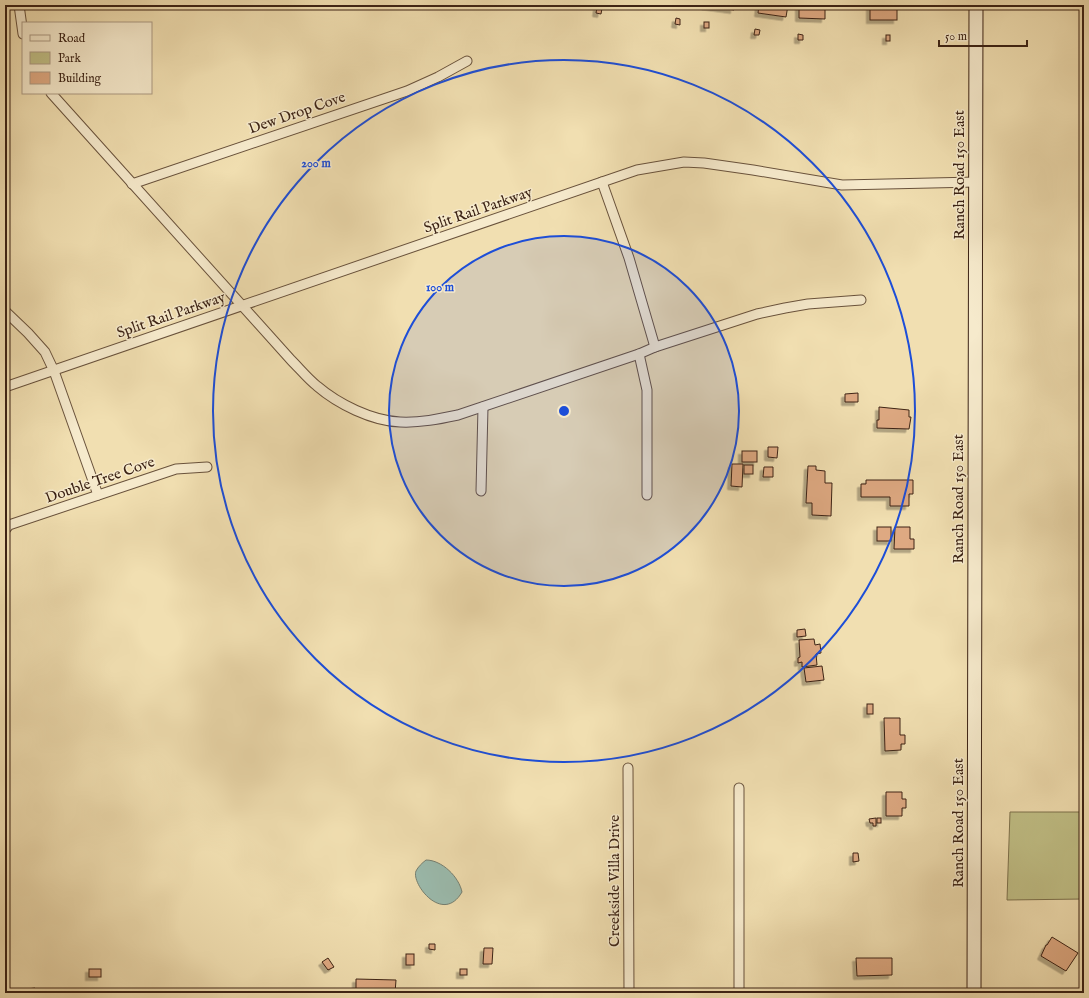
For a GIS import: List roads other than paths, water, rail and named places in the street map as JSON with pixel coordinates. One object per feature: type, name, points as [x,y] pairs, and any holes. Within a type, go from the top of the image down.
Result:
[{"type":"main road","name":"Ranch Road 150 East","points":[[974,993],[974,270],[976,182],[976,5]]},
{"type":"street","points":[[19,5],[22,27]]},
{"type":"street","name":"Dew Drop Cove","points":[[132,184],[407,91],[438,77],[467,60]]},
{"type":"street","points":[[52,94],[317,386],[346,407],[372,417],[399,422],[428,421],[458,414],[483,407],[639,354],[655,347],[757,314],[808,304],[861,300]]},
{"type":"street","name":"Split Rail Parkway","points":[[5,387],[637,170],[684,162],[704,163],[842,184],[976,182]]},
{"type":"street","points":[[602,182],[629,258],[655,347]]},
{"type":"street","points":[[5,311],[28,333],[44,352],[54,371],[98,496]]},
{"type":"street","points":[[639,354],[647,390],[647,495]]},
{"type":"street","points":[[481,491],[483,407]]},
{"type":"street","name":"Double Tree Cove","points":[[5,530],[9,526],[176,469],[207,467]]},
{"type":"street","name":"Creekside Villa Drive","points":[[628,768],[629,993]]},
{"type":"street","points":[[739,788],[739,993]]}]
